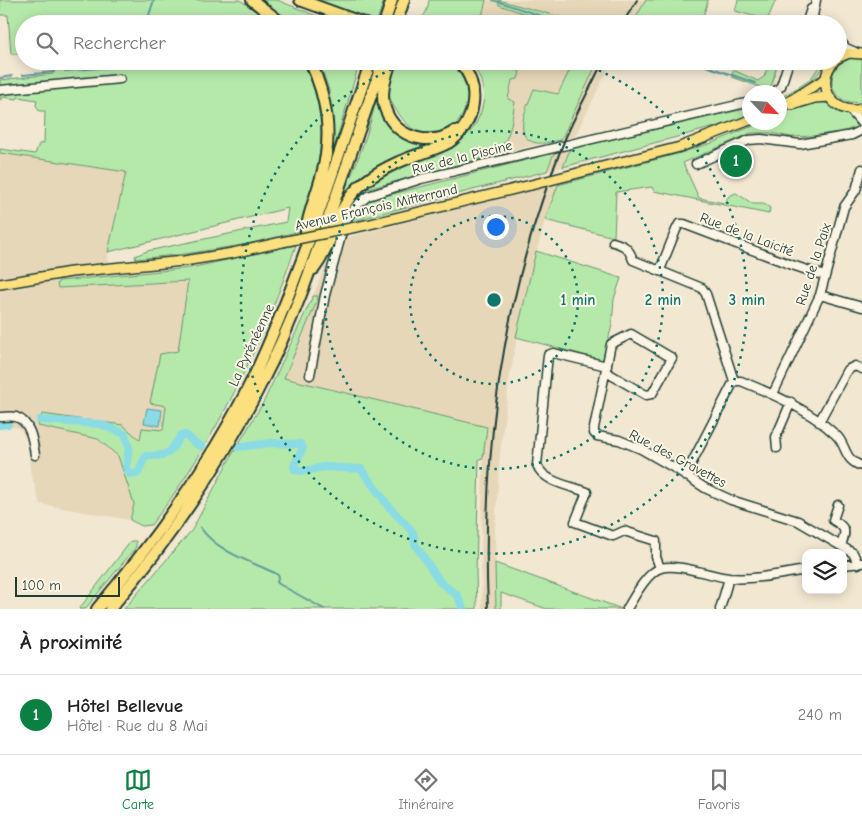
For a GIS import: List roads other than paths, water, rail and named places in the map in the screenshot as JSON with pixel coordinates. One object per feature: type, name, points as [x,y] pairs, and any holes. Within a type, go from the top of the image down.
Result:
[{"type":"highway","points":[[252,0],[271,15]]},
{"type":"highway","points":[[300,0],[341,15]]},
{"type":"highway","points":[[387,15],[392,0]]},
{"type":"highway","points":[[399,15],[404,0]]},
{"type":"highway","points":[[305,252],[306,225],[322,174],[328,134],[326,110],[320,83],[314,70]]},
{"type":"highway","name":"La Pyrénéenne","points":[[97,609],[134,564],[200,471],[254,375],[305,252],[368,70]]},
{"type":"highway","name":"La Pyrénéenne","points":[[110,609],[175,528],[208,478],[264,380],[309,275],[380,70]]},
{"type":"highway","points":[[388,70],[384,83],[383,97],[386,112],[394,125],[415,138],[434,139],[452,133],[466,123]]},
{"type":"highway","points":[[309,275],[322,259],[336,221],[354,192],[374,176],[397,162],[446,144],[455,137],[466,123],[473,106],[474,96],[473,86],[467,70]]},
{"type":"main road","points":[[847,54],[860,53]]},
{"type":"main road","points":[[828,70],[825,79],[830,97],[842,108],[850,110],[862,109]]},
{"type":"main road","points":[[787,103],[825,79]]},
{"type":"main road","points":[[787,106],[808,100],[830,97]]},
{"type":"main road","name":"Avenue François Mitterrand","points":[[0,284],[71,272],[184,261],[233,253],[366,225],[680,147],[742,123]]},
{"type":"street","points":[[810,15],[816,0]]},
{"type":"street","points":[[813,15],[816,0]]},
{"type":"street","points":[[847,48],[860,53]]},
{"type":"street","points":[[781,85],[786,70]]},
{"type":"street","points":[[0,90],[120,79]]},
{"type":"street","name":"Rue de la Piscine","points":[[310,375],[324,295],[346,221],[357,205],[368,196],[421,179],[742,104]]},
{"type":"street","points":[[850,110],[862,124]]},
{"type":"street","points":[[696,164],[749,140],[806,143],[852,135],[862,130]]},
{"type":"street","name":"Rue de la Paix","points":[[773,394],[820,294],[844,208],[856,190],[862,169]]},
{"type":"street","name":"Rue de la Laicité","points":[[660,270],[679,224],[684,224],[824,276]]},
{"type":"street","points":[[613,242],[623,245],[628,249],[633,260],[702,288],[706,294],[734,381],[685,476]]},
{"type":"street","points":[[820,294],[862,307]]},
{"type":"street","points":[[606,369],[611,344],[631,334],[671,356],[672,360],[652,394],[646,395],[606,369],[553,353],[548,355],[537,465],[539,471],[548,478],[587,492],[576,522],[613,536],[624,531],[656,541],[656,557],[660,568]]},
{"type":"street","points":[[820,422],[847,370],[855,366],[862,369]]},
{"type":"street","name":"Rue des Gravettes","points":[[606,369],[594,433],[597,436],[619,440],[641,449],[705,488],[731,500],[798,521],[853,553],[860,563]]},
{"type":"street","points":[[734,381],[741,381],[790,402],[838,436],[845,453],[852,461],[862,466]]},
{"type":"street","points":[[776,448],[776,437],[790,402]]},
{"type":"street","points":[[0,417],[18,418],[24,422],[33,438],[35,455]]},
{"type":"street","points":[[838,505],[833,520],[843,526],[845,533],[841,546]]},
{"type":"street","points":[[847,565],[860,563]]},
{"type":"street","points":[[627,609],[650,574],[660,568],[672,567],[729,578],[747,578],[802,571]]},
{"type":"street","points":[[720,609],[729,578]]},
{"type":"water","points":[[147,408],[162,410],[160,426],[144,423]]},
{"type":"waterway","points":[[149,15],[154,0]]},
{"type":"waterway","points":[[493,0],[539,15]]},
{"type":"waterway","points":[[65,71],[76,70]]},
{"type":"waterway","points":[[718,70],[755,83]]},
{"type":"waterway","points":[[23,75],[54,72]]},
{"type":"waterway","points":[[0,78],[12,76]]},
{"type":"waterway","points":[[40,420],[100,424],[125,434],[129,448],[126,467],[130,474],[137,474],[146,456],[159,456],[168,453],[181,435],[186,435],[202,446]]},
{"type":"waterway","points":[[0,425],[8,424]]},
{"type":"waterway","points":[[238,447],[272,443],[300,444],[303,448],[294,466],[295,470],[304,471],[324,467],[361,469],[390,508],[413,532],[415,544],[440,582],[458,596],[463,609]]},
{"type":"waterway","points":[[200,527],[215,543],[224,549],[275,573],[279,576],[277,582],[279,584],[324,609]]},
{"type":"railway","points":[[628,15],[637,0]]},
{"type":"railway","points":[[488,609],[488,489],[493,429],[512,311],[526,253],[544,195],[565,139],[599,70]]},
{"type":"place","name":"Hôtel Bellevue","points":[[736,161]]}]
